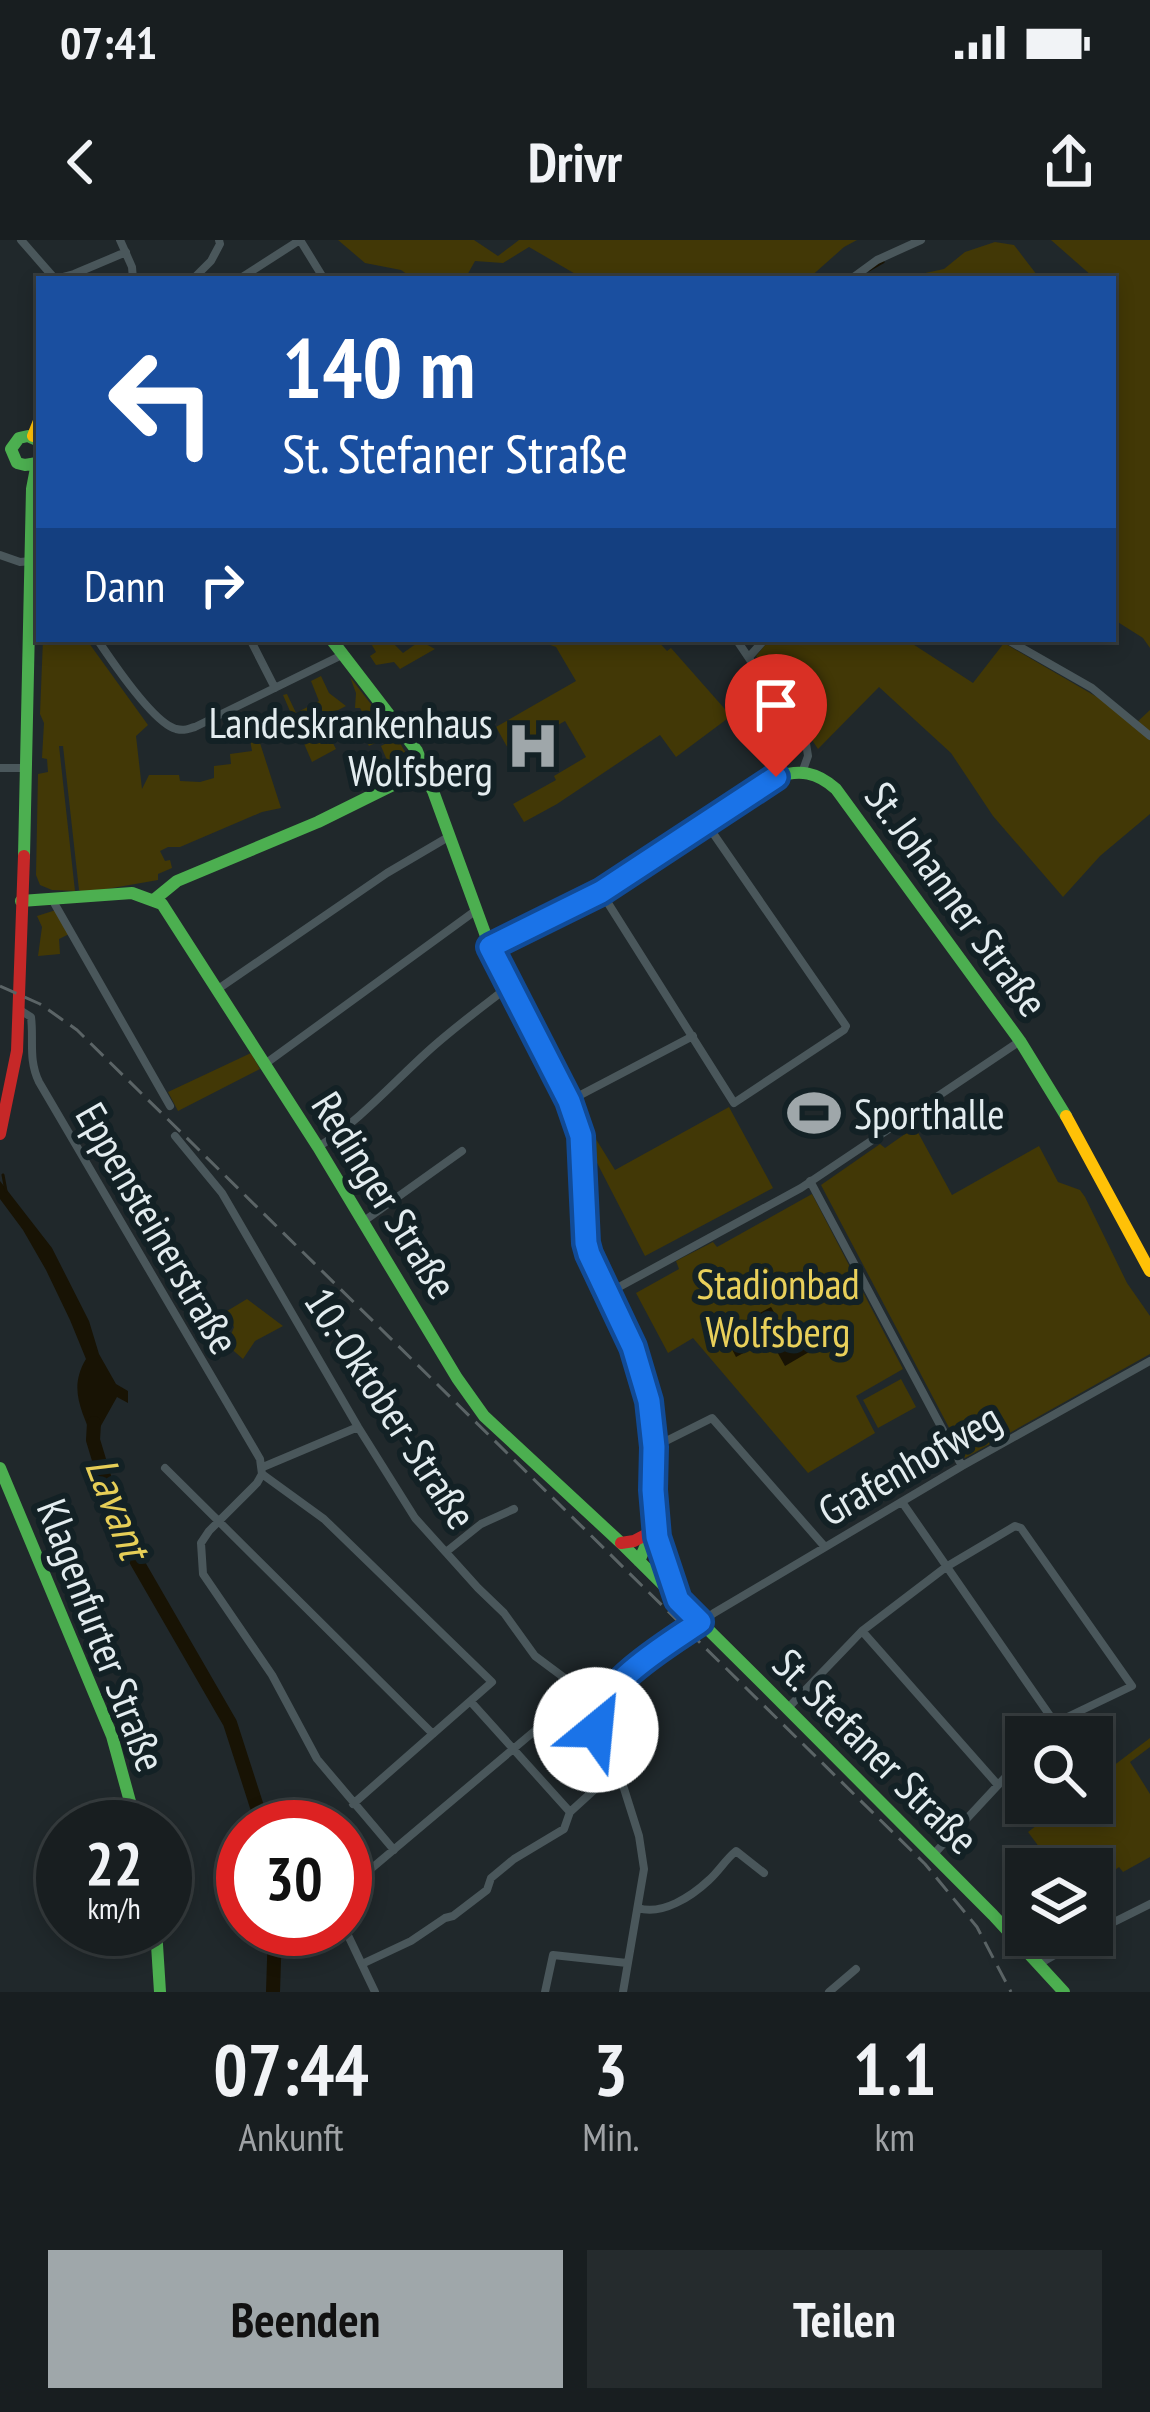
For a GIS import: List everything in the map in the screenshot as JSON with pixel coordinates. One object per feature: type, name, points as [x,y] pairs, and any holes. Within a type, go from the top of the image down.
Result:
[{"type":"main road","points":[[0,1134],[20,1010],[35,577],[33,463],[16,462],[7,446],[24,436],[36,439]]},
{"type":"main road","name":"St. Stefaner Straße","points":[[333,642],[409,739],[423,765],[490,947],[569,1101],[581,1136],[586,1243],[638,1363],[649,1401],[654,1525],[678,1600],[1064,1992]]},
{"type":"main road","name":"St. Johanner Straße","points":[[490,947],[601,892],[776,777],[803,770],[820,776],[836,789],[1020,1041],[1053,1092],[1150,1271]]},
{"type":"main road","points":[[22,901],[132,893],[155,899],[177,881],[318,822],[409,776],[423,774]]},
{"type":"main road","name":"Redinger Straße","points":[[155,899],[218,989],[484,1416],[678,1600]]},
{"type":"main road","name":"Klagenfurter Straße","points":[[0,1468],[112,1736],[130,1800]]},
{"type":"main road","points":[[621,1543],[654,1525]]},
{"type":"main road","name":"St. Stefaner Straße","points":[[642,1564],[654,1525]]},
{"type":"main road","points":[[642,1564],[659,1545]]},
{"type":"main road","points":[[158,1956],[160,1992]]},
{"type":"street","points":[[21,240],[54,276]]},
{"type":"street","points":[[120,240],[132,276]]},
{"type":"street","points":[[196,276],[211,261],[219,240]]},
{"type":"street","points":[[243,276],[300,240],[322,276]]},
{"type":"street","points":[[855,276],[921,240]]},
{"type":"street","points":[[67,276],[126,252]]},
{"type":"street","points":[[0,555],[20,562],[34,560]]},
{"type":"street","points":[[99,642],[158,718],[177,729],[195,727],[342,655]]},
{"type":"street","points":[[252,642],[275,688]]},
{"type":"street","points":[[738,642],[806,743],[803,770]]},
{"type":"street","points":[[749,657],[762,642]]},
{"type":"street","points":[[1011,642],[1092,688],[1150,736]]},
{"type":"street","points":[[0,768],[26,768]]},
{"type":"street","points":[[601,892],[734,1103],[846,1026],[706,823]]},
{"type":"street","points":[[218,989],[387,873],[450,836]]},
{"type":"street","points":[[53,901],[170,1106]]},
{"type":"street","points":[[265,1064],[476,911]]},
{"type":"street","points":[[318,1147],[508,987]]},
{"type":"street","name":"Eppensteinerstraße","points":[[20,1010],[31,1016],[30,1053],[39,1082],[262,1471]]},
{"type":"street","points":[[569,1101],[693,1036]]},
{"type":"street","points":[[608,1293],[810,1181],[1020,1041]]},
{"type":"street","name":"10.-Oktober-Straße","points":[[175,1136],[222,1192],[416,1518],[504,1613],[535,1656],[602,1706]]},
{"type":"street","points":[[364,1221],[462,1151]]},
{"type":"street","points":[[810,1181],[962,1466]]},
{"type":"street","name":"Grafenhofweg","points":[[602,1706],[625,1676],[700,1622],[1150,1360]]},
{"type":"street","points":[[654,1447],[712,1418],[825,1547]]},
{"type":"street","points":[[350,1800],[317,1759],[272,1675],[203,1574],[201,1543],[257,1483],[262,1471],[358,1426]]},
{"type":"street","points":[[166,1468],[433,1735]]},
{"type":"street","points":[[262,1471],[324,1519],[492,1682],[358,1800]]},
{"type":"street","points":[[902,1502],[1050,1716]]},
{"type":"street","points":[[446,1552],[481,1523],[514,1509]]},
{"type":"street","points":[[787,1709],[862,1631],[946,1567],[1015,1526],[1021,1528],[1132,1686],[1070,1716]]},
{"type":"street","points":[[862,1631],[998,1785]]},
{"type":"street","points":[[372,1869],[582,1691]]},
{"type":"street","points":[[471,1702],[570,1812]]},
{"type":"street","points":[[602,1706],[595,1719],[596,1730],[617,1770],[644,1869],[623,1992]]},
{"type":"street","points":[[362,1964],[453,1916],[487,1890],[491,1877],[564,1829],[570,1812],[617,1770]]},
{"type":"street","points":[[933,1855],[1005,1778]]},
{"type":"street","points":[[372,1825],[394,1850]]},
{"type":"street","points":[[638,1908],[654,1912],[686,1898],[711,1879],[736,1850],[764,1873]]},
{"type":"street","points":[[1113,1922],[1150,1904]]},
{"type":"street","points":[[545,1992],[553,1955],[628,1963]]},
{"type":"street","points":[[358,1956],[375,1992]]},
{"type":"street","points":[[1040,1964],[1053,1956]]},
{"type":"street","points":[[830,1992],[856,1969]]},
{"type":"green space","points":[[338,240],[474,240],[498,256],[519,240],[857,240],[811,276],[579,276],[529,247],[503,263],[475,261],[467,276],[410,276],[365,263]]},
{"type":"green space","points":[[1051,240],[1150,240],[1150,648],[1116,621],[1116,276],[1092,276]]},
{"type":"green space","points":[[995,242],[1014,245],[1038,276],[911,276],[944,269],[965,252]]},
{"type":"green space","points":[[43,642],[88,642],[148,725],[136,736],[142,789],[149,775],[179,775],[180,781],[200,782],[214,778],[214,766],[231,764],[230,754],[252,751],[249,734],[255,733],[257,712],[265,736],[259,740],[281,808],[160,851],[172,868],[158,874],[158,880],[84,893],[79,890],[63,746],[59,746],[75,891],[52,890],[40,885],[36,875],[38,774],[48,772],[47,759],[42,758]]},
{"type":"green space","points":[[370,642],[392,642],[403,653],[419,642],[435,649],[400,669],[394,662],[376,665],[370,656],[376,652]]},
{"type":"green space","points":[[542,642],[659,642],[667,651],[671,648],[731,716],[676,757],[660,735],[524,822],[513,804],[586,757],[565,721],[510,752],[496,727],[576,681],[556,647]]},
{"type":"green space","points":[[768,642],[910,642],[973,683],[1004,643],[1135,724],[1150,710],[1150,814],[1100,856],[1063,897],[993,816],[951,753],[879,687],[818,749],[756,656]]},
{"type":"green space","points":[[321,676],[329,693],[346,706],[311,724],[318,729],[324,726],[336,749],[312,762],[283,695],[287,694],[296,713],[319,701],[311,681]]},
{"type":"green space","points":[[350,677],[394,734],[369,746],[366,740],[371,728],[360,708],[355,708]]},
{"type":"green space","points":[[397,738],[413,765],[395,779],[381,746]]},
{"type":"green space","points":[[56,910],[69,934],[59,939],[60,954],[38,956],[42,927],[37,916]]},
{"type":"green space","points":[[251,1053],[260,1069],[178,1111],[168,1092]]},
{"type":"green space","points":[[729,1107],[773,1188],[645,1256],[594,1157],[591,1131],[615,1170]]},
{"type":"green space","points":[[915,1127],[952,1195],[1039,1146],[1058,1182],[1080,1190],[1085,1197],[1127,1283],[1150,1316],[1150,1354],[965,1458],[821,1185],[880,1144],[885,1148]]},
{"type":"green space","name":"Stadionbad Wolfsberg","points":[[812,1194],[903,1369],[856,1396],[875,1433],[808,1473],[693,1338],[668,1353],[636,1293],[679,1269],[676,1261],[713,1242],[717,1247]]},
{"type":"green space","points":[[247,1299],[283,1326],[255,1341],[243,1359],[227,1345],[234,1327],[227,1311]]},
{"type":"green space","points":[[901,1379],[916,1407],[878,1428],[863,1400]]},
{"type":"green space","points":[[1150,1738],[1150,1747],[1130,1762],[1150,1794],[1150,1857],[1123,1872],[1119,1867],[1113,1872],[1113,1848],[1040,1848],[1028,1832],[1038,1824],[1113,1824],[1113,1766]]},
{"type":"shaded area","points":[[0,1181],[52,1248],[89,1321],[99,1354],[116,1384],[128,1391],[128,1403],[117,1397],[93,1440],[77,1390],[86,1359],[46,1270],[0,1199]]},
{"type":"shaded area","points":[[771,1307],[782,1326],[736,1357],[723,1332]]},
{"type":"shaded area","points":[[809,1323],[821,1345],[785,1366],[775,1348]]},
{"type":"waterway","points":[[869,270],[883,262]]},
{"type":"waterway","points":[[3,1175],[6,1191]]},
{"type":"waterway","name":"Lavant","points":[[94,1423],[93,1440],[122,1536],[230,1723],[255,1800]]},
{"type":"waterway","name":"Lavant","points":[[273,1992],[274,1956]]},
{"type":"railway","points":[[0,986],[40,1004],[77,1030],[925,1864],[977,1927],[1011,1992]]},
{"type":"traffic: fast","points":[[36,440],[19,438],[11,449],[17,463],[36,463]]},
{"type":"traffic: fast","points":[[24,856],[36,468]]},
{"type":"traffic: fast","points":[[333,642],[417,751],[490,947],[578,1123],[586,1243],[633,1347],[648,1401],[657,1537],[676,1595]]},
{"type":"traffic: fast","points":[[155,899],[177,881],[423,774]]},
{"type":"traffic: fast","points":[[490,947],[601,892],[776,777],[815,776],[836,789],[1020,1041],[1066,1116]]},
{"type":"traffic: fast","points":[[21,901],[132,893],[162,904],[484,1416],[765,1686],[1064,1992]]},
{"type":"traffic: fast","points":[[0,1468],[112,1736],[130,1800]]},
{"type":"traffic: fast","points":[[639,1561],[654,1527]]},
{"type":"traffic: fast","points":[[158,1956],[160,1992]]},
{"type":"traffic: slow","points":[[33,436],[36,428]]},
{"type":"traffic: slow","points":[[1066,1116],[1150,1271]]},
{"type":"traffic: jam","points":[[0,1134],[17,1051],[24,856]]},
{"type":"traffic: jam","points":[[621,1543],[653,1531]]},
{"type":"place","name":"Landeskrankenhaus Wolfsberg","points":[[533,746]]},
{"type":"place","name":"Sporthalle","points":[[814,1113]]},
{"type":"route","points":[[596,1730],[595,1719],[618,1683],[700,1622],[678,1600],[657,1537],[649,1401],[633,1347],[586,1243],[578,1123],[490,947],[601,892],[776,777]]}]
